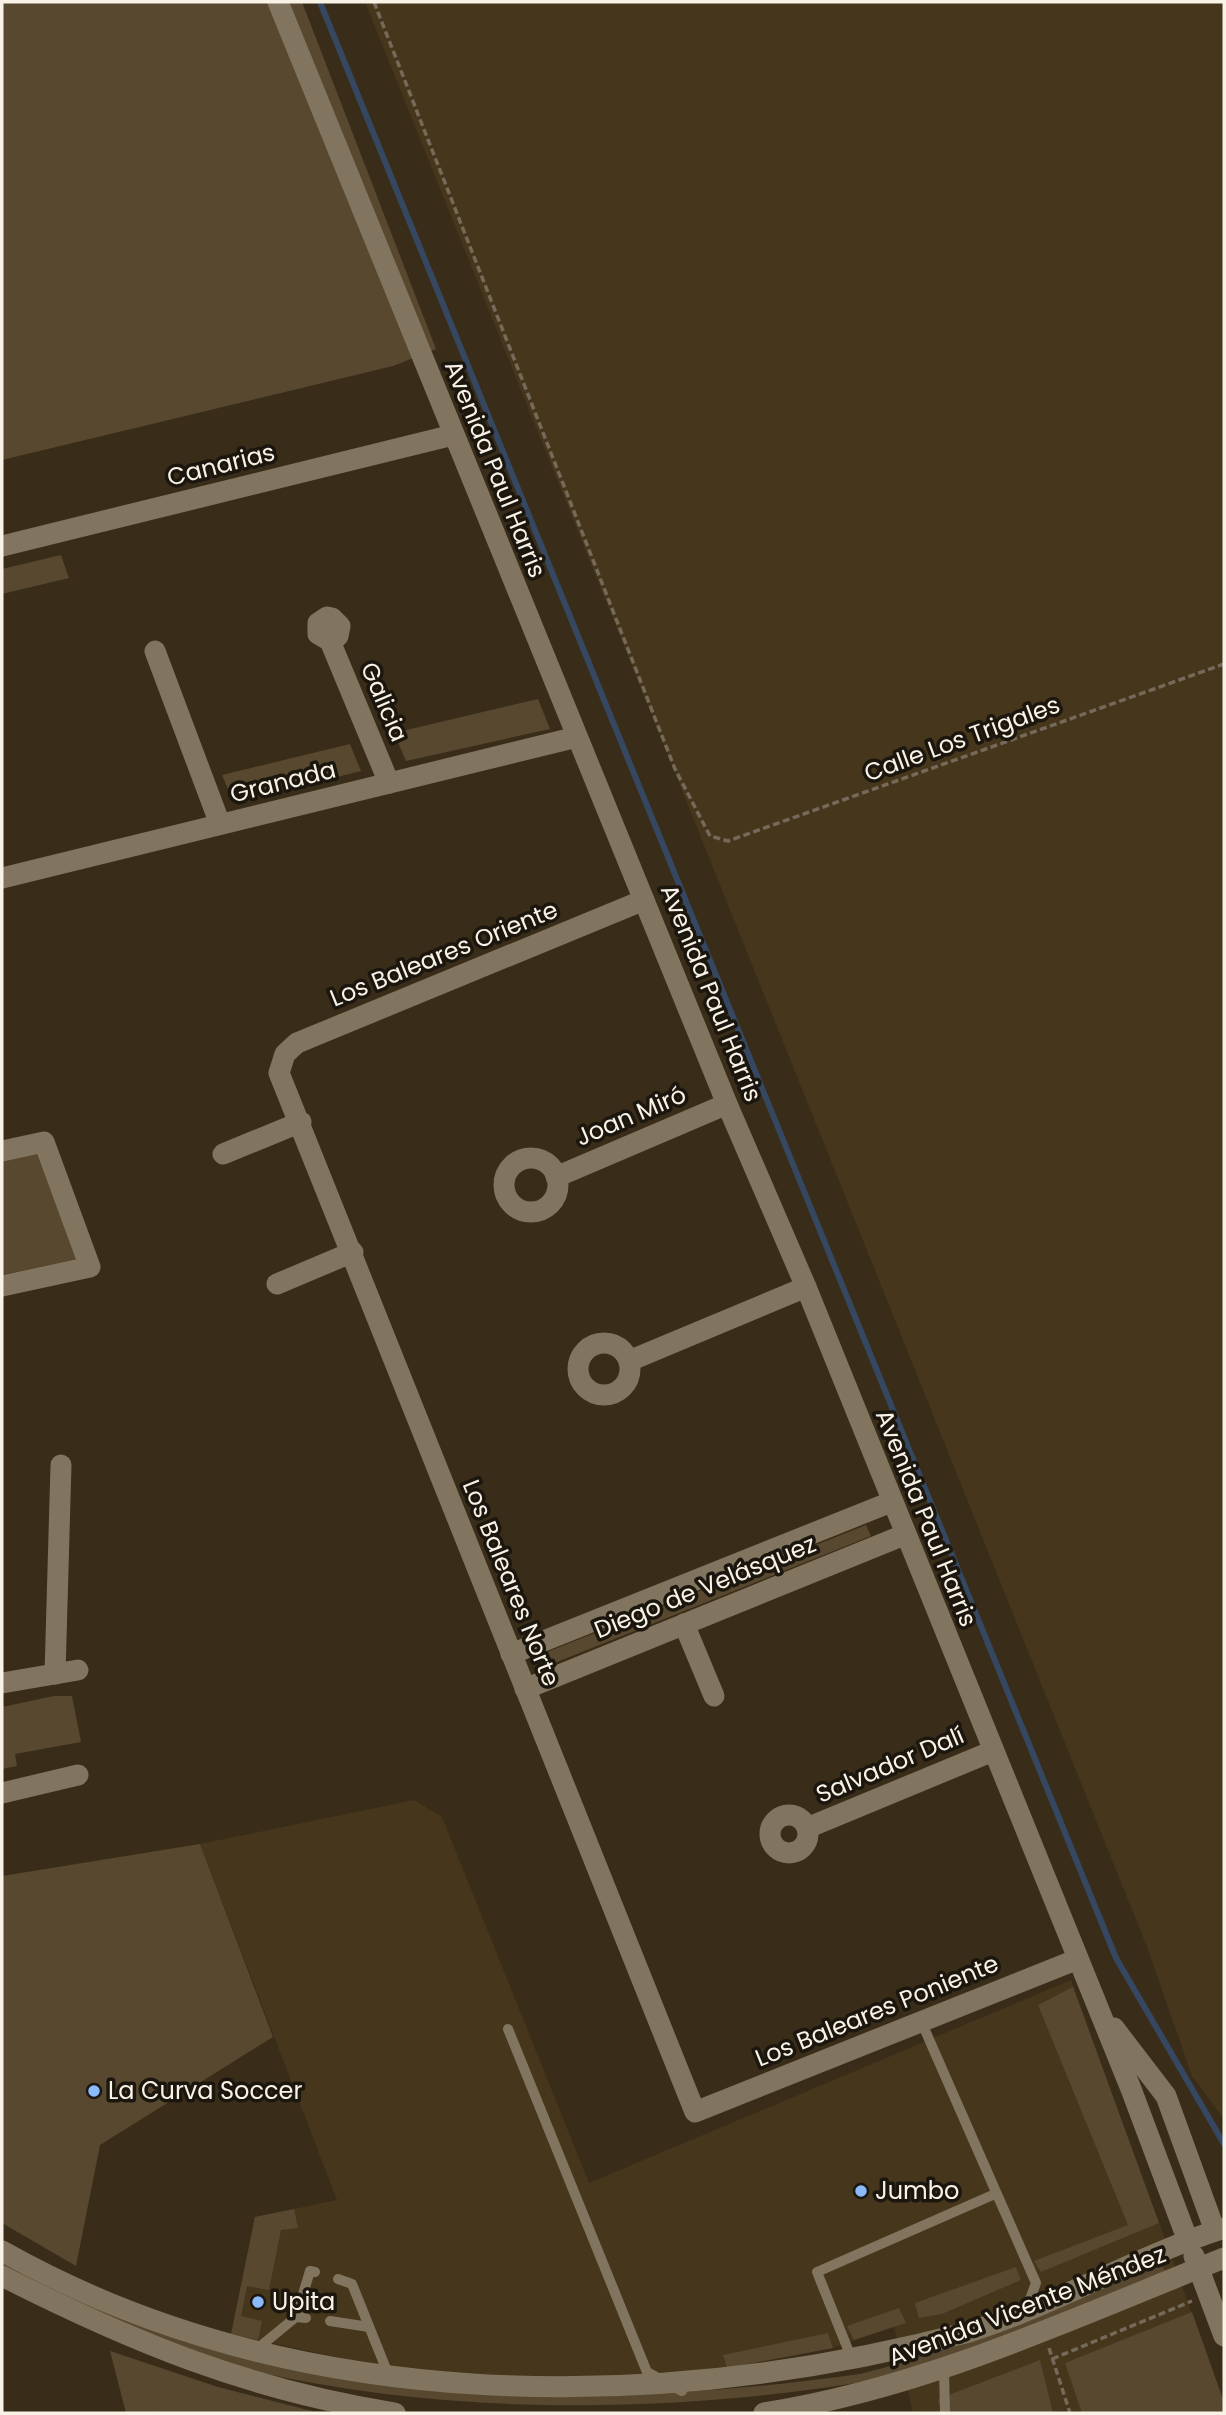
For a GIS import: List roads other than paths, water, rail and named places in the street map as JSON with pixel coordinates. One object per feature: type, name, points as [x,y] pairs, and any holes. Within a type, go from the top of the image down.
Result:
[{"type":"street","name":"Avenida Paul Harris","points":[[278,2],[727,1104],[806,1287],[904,1535],[1096,2004],[1224,2336]]},
{"type":"street","name":"Canarias","points":[[2,546],[453,435]]},
{"type":"street","name":"Galicia","points":[[330,641],[389,783]]},
{"type":"street","points":[[155,651],[220,824]]},
{"type":"street","name":"Granada","points":[[2,878],[577,737]]},
{"type":"street","name":"Los Baleares Oriente","points":[[279,1073],[285,1054],[298,1043],[644,900]]},
{"type":"street","name":"Los Baleares Norte","points":[[279,1073],[301,1122],[695,2112]]},
{"type":"street","name":"Joan Miró","points":[[556,1177],[727,1104]]},
{"type":"street","points":[[223,1154],[301,1122]]},
{"type":"street","points":[[2,1151],[44,1142],[90,1268],[2,1286]]},
{"type":"street","points":[[277,1283],[353,1252]]},
{"type":"street","points":[[629,1362],[806,1287]]},
{"type":"street","points":[[55,1674],[61,1465]]},
{"type":"street","name":"Diego de Velásquez","points":[[511,1654],[891,1502]]},
{"type":"street","name":"Diego de Velásquez","points":[[525,1689],[904,1535]]},
{"type":"street","points":[[684,1624],[714,1696]]},
{"type":"street","points":[[2,1683],[78,1670]]},
{"type":"street","name":"Salvador Dalí","points":[[807,1828],[993,1751]]},
{"type":"street","points":[[2,1793],[78,1775]]},
{"type":"street","name":"Los Baleares Poniente","points":[[695,2112],[1078,1959]]},
{"type":"street","name":"Avenida Paul Harris","points":[[1096,2004],[1166,2096],[1220,2230],[1224,2257]]},
{"type":"street","name":"Avenida Vicente Méndez","points":[[2,2251],[77,2291],[186,2337],[249,2355],[392,2385],[462,2392],[566,2397],[739,2385],[853,2363],[934,2342],[1025,2313],[1188,2241],[1220,2230]]},
{"type":"street","name":"Avenida Vicente Méndez","points":[[764,2413],[839,2399],[944,2369],[1224,2257]]},
{"type":"street","points":[[2,2276],[93,2322],[180,2359],[295,2393],[395,2413]]},
{"type":"lane","points":[[921,2021],[1035,2283],[1025,2313]]},
{"type":"lane","points":[[508,2029],[647,2372],[681,2391]]},
{"type":"lane","points":[[853,2363],[817,2272],[996,2194]]},
{"type":"lane","points":[[249,2355],[301,2318],[310,2271],[315,2272]]},
{"type":"lane","points":[[338,2279],[352,2284],[392,2385]]},
{"type":"lane","points":[[330,2322],[369,2327]]},
{"type":"lane","points":[[944,2369],[945,2413]]},
{"type":"waterway","points":[[320,2],[1116,1958],[1224,2144]]},
{"type":"place","name":"La Curva Soccer","points":[[94,2091]]},
{"type":"place","name":"Jumbo","points":[[861,2191]]},
{"type":"place","name":"Upita","points":[[258,2302]]}]
